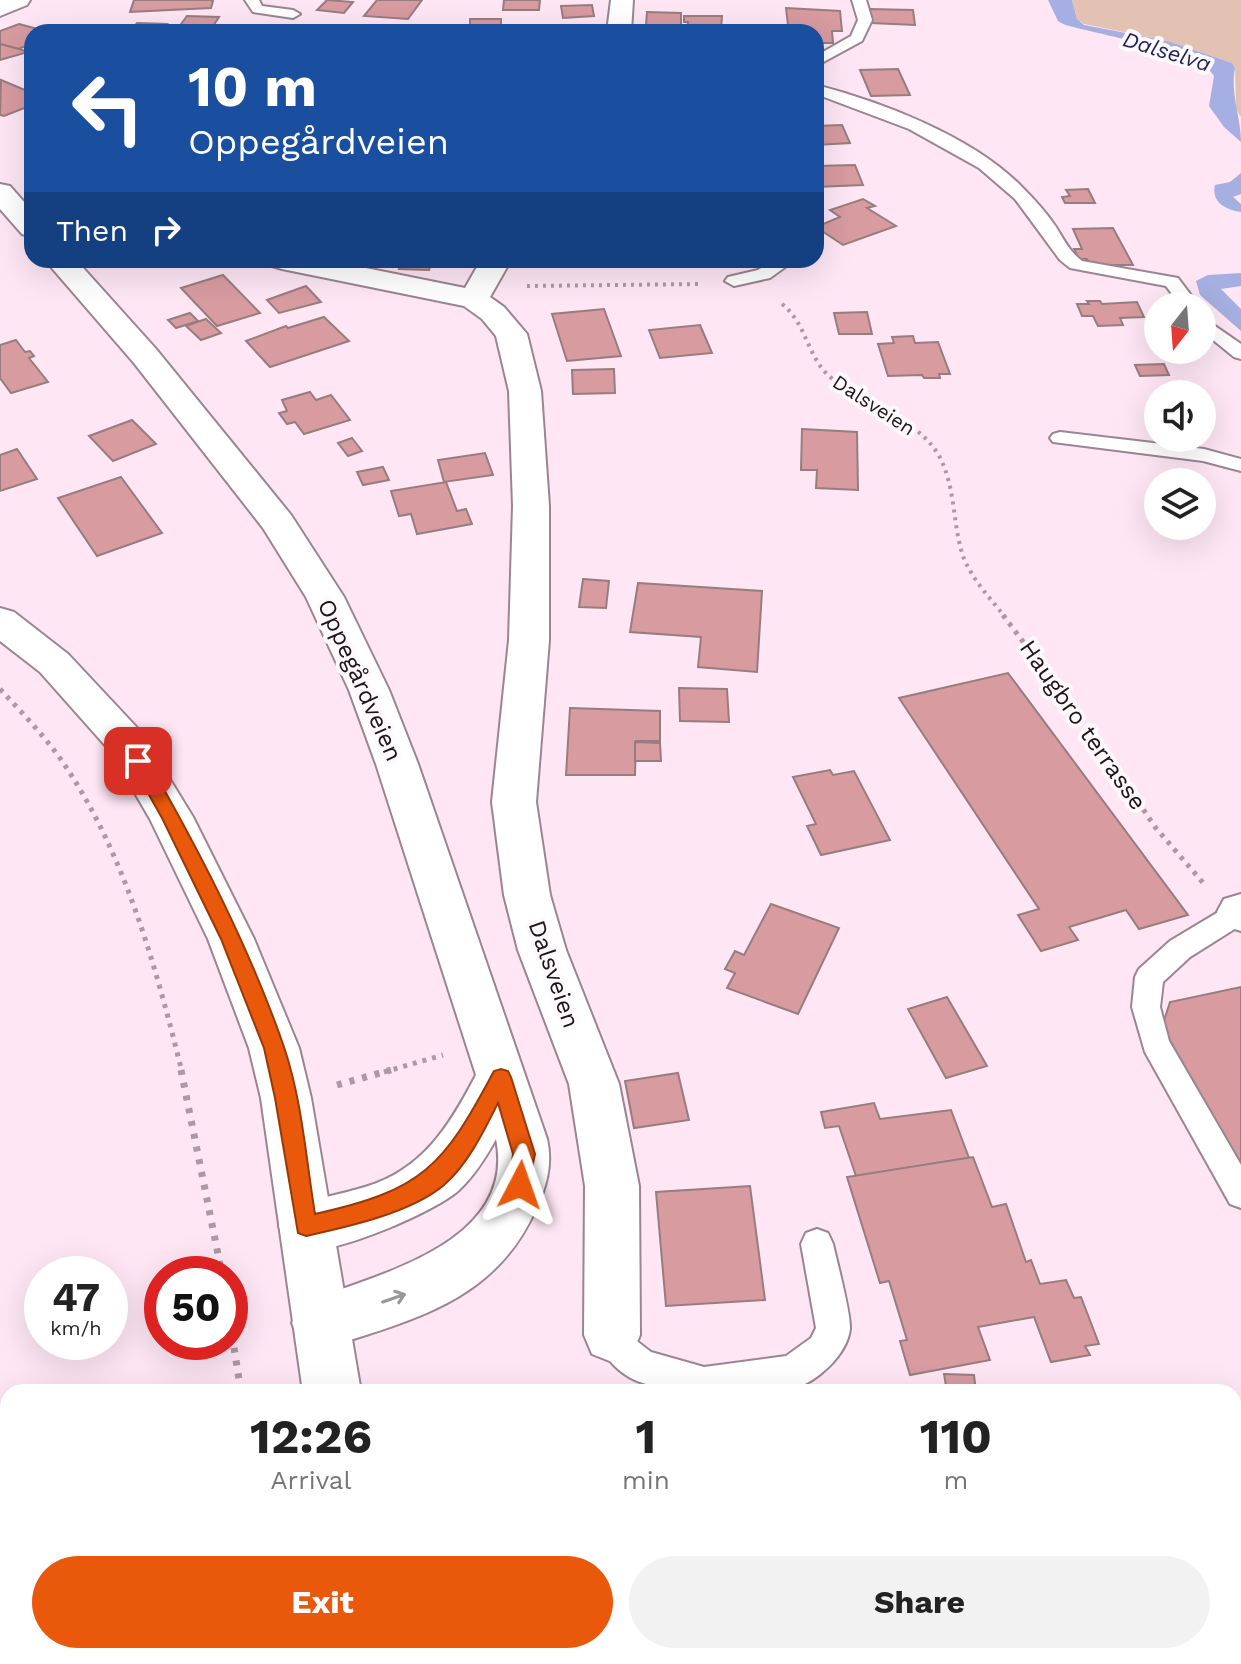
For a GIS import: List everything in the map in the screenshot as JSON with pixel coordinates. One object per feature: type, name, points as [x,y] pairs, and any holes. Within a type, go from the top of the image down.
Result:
[{"type":"main road","points":[[0,9],[19,0]]},
{"type":"main road","points":[[620,24],[622,0]]},
{"type":"main road","points":[[0,192],[24,219]]},
{"type":"main road","name":"Oppegårdveien","points":[[67,268],[145,356],[259,499],[325,597],[369,690],[397,764],[524,1154],[520,1185],[510,1209],[493,1235],[473,1255],[422,1288],[320,1323]]},
{"type":"main road","points":[[359,268],[484,281]]},
{"type":"main road","name":"Dalsveien","points":[[484,281],[493,313],[511,334],[525,391],[531,506],[530,625],[514,802],[527,895],[542,950],[594,1084],[612,1186],[612,1335]]},
{"type":"main road","points":[[0,621],[54,663],[126,742],[171,817],[231,939],[274,1048],[286,1098],[331,1384]]},
{"type":"main road","points":[[306,1226],[356,1215],[392,1202],[435,1179],[470,1136],[495,1059]]},
{"type":"lane","points":[[252,0],[258,9],[293,14]]},
{"type":"lane","points":[[824,57],[857,38],[865,20],[859,0]]},
{"type":"lane","points":[[824,91],[861,102],[969,154],[1005,178],[1047,227],[1063,255],[1083,268],[1172,282],[1180,292]]},
{"type":"lane","points":[[734,281],[764,274],[773,268]]},
{"type":"lane","points":[[1216,333],[1241,353]]},
{"type":"lane","points":[[1060,438],[1180,451],[1241,465]]},
{"type":"lane","points":[[1240,913],[1180,949],[1149,977],[1146,1007],[1155,1043],[1241,1194]]},
{"type":"lane","name":"Dalsveien","points":[[612,1335],[626,1354],[642,1366],[704,1384],[793,1372],[823,1350],[833,1329],[817,1244]]},
{"type":"path","name":"Dalsveien","points":[[484,281],[734,281],[787,306],[795,314],[827,375],[929,443],[938,456],[954,517]]},
{"type":"path","name":"Haugbro terrasse","points":[[954,517],[959,550],[968,568],[1102,747],[1155,827],[1202,883],[1240,913]]},
{"type":"path","points":[[0,689],[40,731],[72,777],[142,928],[170,1017],[194,1121],[219,1256]]},
{"type":"path","points":[[334,1086],[495,1059]]},
{"type":"path","points":[[236,1360],[240,1384]]},
{"type":"shaded area","points":[[1072,0],[1241,0],[1241,117],[1236,109],[1235,68],[1232,63],[1168,41],[1084,24],[1077,19]]},
{"type":"water","points":[[1048,0],[1072,0],[1077,19],[1084,25],[1168,41],[1232,63],[1235,68],[1234,87],[1241,142],[1224,127],[1209,106],[1214,76],[1206,67],[1169,51],[1063,24],[1058,21]]},
{"type":"water","points":[[1241,173],[1241,194],[1233,197],[1241,204],[1241,212],[1221,204],[1214,191],[1215,185],[1230,182]]},
{"type":"water","points":[[1241,273],[1241,286],[1221,289],[1241,309],[1241,331],[1216,309],[1216,292],[1199,292],[1196,281],[1208,275]]},
{"type":"building","points":[[134,0],[213,1],[211,8],[130,12]]},
{"type":"building","points":[[327,0],[353,2],[344,13],[317,10]]},
{"type":"building","points":[[377,0],[422,0],[408,19],[364,16]]},
{"type":"building","points":[[504,0],[540,0],[539,10],[503,10]]},
{"type":"building","points":[[592,5],[594,16],[563,18],[561,6]]},
{"type":"building","points":[[786,8],[840,11],[842,31],[832,31],[833,43],[824,43],[824,24],[788,24]]},
{"type":"building","points":[[869,9],[913,10],[915,25],[871,23]]},
{"type":"building","points":[[647,12],[681,13],[681,24],[646,24]]},
{"type":"building","points":[[187,16],[219,17],[215,24],[181,24]]},
{"type":"building","points":[[684,16],[722,16],[721,24],[684,22]]},
{"type":"building","points":[[470,19],[501,19],[501,24],[470,24]]},
{"type":"building","points":[[19,24],[24,25],[24,47],[18,49],[0,44],[0,31]]},
{"type":"building","points":[[0,44],[24,51],[24,53],[0,60]]},
{"type":"building","points":[[898,69],[910,95],[871,96],[860,70]]},
{"type":"building","points":[[1,80],[24,90],[24,108],[0,115]]},
{"type":"building","points":[[842,125],[850,143],[824,145],[824,126]]},
{"type":"building","points":[[855,165],[863,185],[824,187],[824,166]]},
{"type":"building","points":[[1088,189],[1095,203],[1065,203],[1062,197],[1070,196],[1066,190]]},
{"type":"building","points":[[863,199],[875,206],[867,208],[896,226],[843,245],[824,232],[824,224],[840,217],[830,210]]},
{"type":"building","points":[[1113,228],[1133,265],[1090,265],[1087,259],[1079,259],[1074,249],[1082,249],[1073,229]]},
{"type":"building","points":[[399,268],[430,268],[429,270]]},
{"type":"building","points":[[223,275],[260,313],[217,326],[181,288]]},
{"type":"building","points":[[306,286],[321,302],[279,313],[267,300]]},
{"type":"building","points":[[1087,301],[1100,301],[1102,304],[1137,302],[1144,317],[1120,318],[1123,325],[1098,326],[1093,316],[1082,316],[1077,304],[1089,304]]},
{"type":"building","points":[[604,309],[621,356],[567,361],[552,314]]},
{"type":"building","points":[[867,312],[872,334],[839,334],[834,313]]},
{"type":"building","points":[[190,313],[198,321],[176,328],[168,320]]},
{"type":"building","points":[[324,317],[349,341],[270,367],[246,341],[286,326],[288,328]]},
{"type":"building","points":[[206,319],[221,333],[201,340],[186,326]]},
{"type":"building","points":[[700,325],[712,353],[660,358],[649,330]]},
{"type":"building","points":[[913,336],[915,343],[938,342],[950,374],[939,374],[940,378],[888,376],[878,344],[894,343],[892,337]]},
{"type":"building","points":[[16,340],[25,352],[30,351],[34,356],[29,358],[48,382],[11,393],[0,378],[0,345]]},
{"type":"building","points":[[1164,364],[1169,375],[1140,376],[1135,365]]},
{"type":"building","points":[[614,369],[615,393],[573,394],[572,370]]},
{"type":"building","points":[[310,392],[316,400],[331,395],[350,420],[304,434],[295,422],[287,424],[279,413],[287,411],[282,400]]},
{"type":"building","points":[[132,420],[156,444],[113,461],[89,436]]},
{"type":"building","points":[[802,429],[857,432],[858,490],[816,488],[817,470],[801,470]]},
{"type":"building","points":[[352,438],[362,451],[348,456],[338,443]]},
{"type":"building","points":[[17,449],[37,479],[0,491],[0,455]]},
{"type":"building","points":[[485,453],[493,475],[444,482],[438,460]]},
{"type":"building","points":[[383,467],[389,480],[363,485],[357,472]]},
{"type":"building","points":[[121,477],[162,533],[97,556],[58,498]]},
{"type":"building","points":[[446,482],[457,511],[466,509],[472,524],[417,534],[411,514],[399,516],[391,491]]},
{"type":"building","points":[[583,579],[609,581],[606,608],[579,607]]},
{"type":"building","points":[[638,583],[762,591],[757,672],[698,667],[701,637],[630,632]]},
{"type":"building","points":[[1008,673],[1188,915],[1139,929],[1126,910],[1069,927],[1078,940],[1041,951],[1018,915],[1039,909],[899,698]]},
{"type":"building","points":[[679,688],[727,689],[729,722],[680,721]]},
{"type":"building","points":[[570,708],[660,711],[660,741],[636,741],[635,775],[566,775]]},
{"type":"building","points":[[635,742],[660,743],[661,761],[635,761]]},
{"type":"building","points":[[830,770],[833,775],[854,771],[890,840],[821,855],[807,826],[816,824],[793,777]]},
{"type":"building","points":[[771,904],[839,928],[798,1014],[727,988],[735,973],[725,969],[735,951],[744,955]]},
{"type":"building","points":[[1241,987],[1241,1165],[1162,1027],[1170,1002]]},
{"type":"building","points":[[947,997],[987,1066],[946,1078],[908,1009]]},
{"type":"building","points":[[678,1073],[689,1120],[634,1128],[625,1081]]},
{"type":"building","points":[[874,1103],[880,1119],[951,1110],[969,1158],[856,1176],[839,1126],[825,1128],[821,1112]]},
{"type":"building","points":[[973,1157],[992,1207],[1006,1204],[1026,1262],[1031,1260],[1040,1284],[1066,1280],[1074,1298],[1081,1297],[1099,1344],[1085,1346],[1090,1355],[1051,1362],[1034,1317],[978,1327],[990,1360],[910,1375],[900,1341],[907,1340],[889,1281],[880,1283],[847,1177]]},
{"type":"building","points":[[750,1186],[765,1300],[666,1306],[656,1192]]},
{"type":"building","points":[[944,1374],[974,1375],[975,1384],[946,1384]]},
{"type":"route","points":[[138,761],[171,817],[231,939],[274,1048],[286,1098],[306,1226],[356,1215],[392,1202],[435,1179],[455,1159],[470,1136],[501,1077],[524,1154],[520,1185]]},
{"type":"water label","name":"Dalselva","points":[[1167,51]]}]
